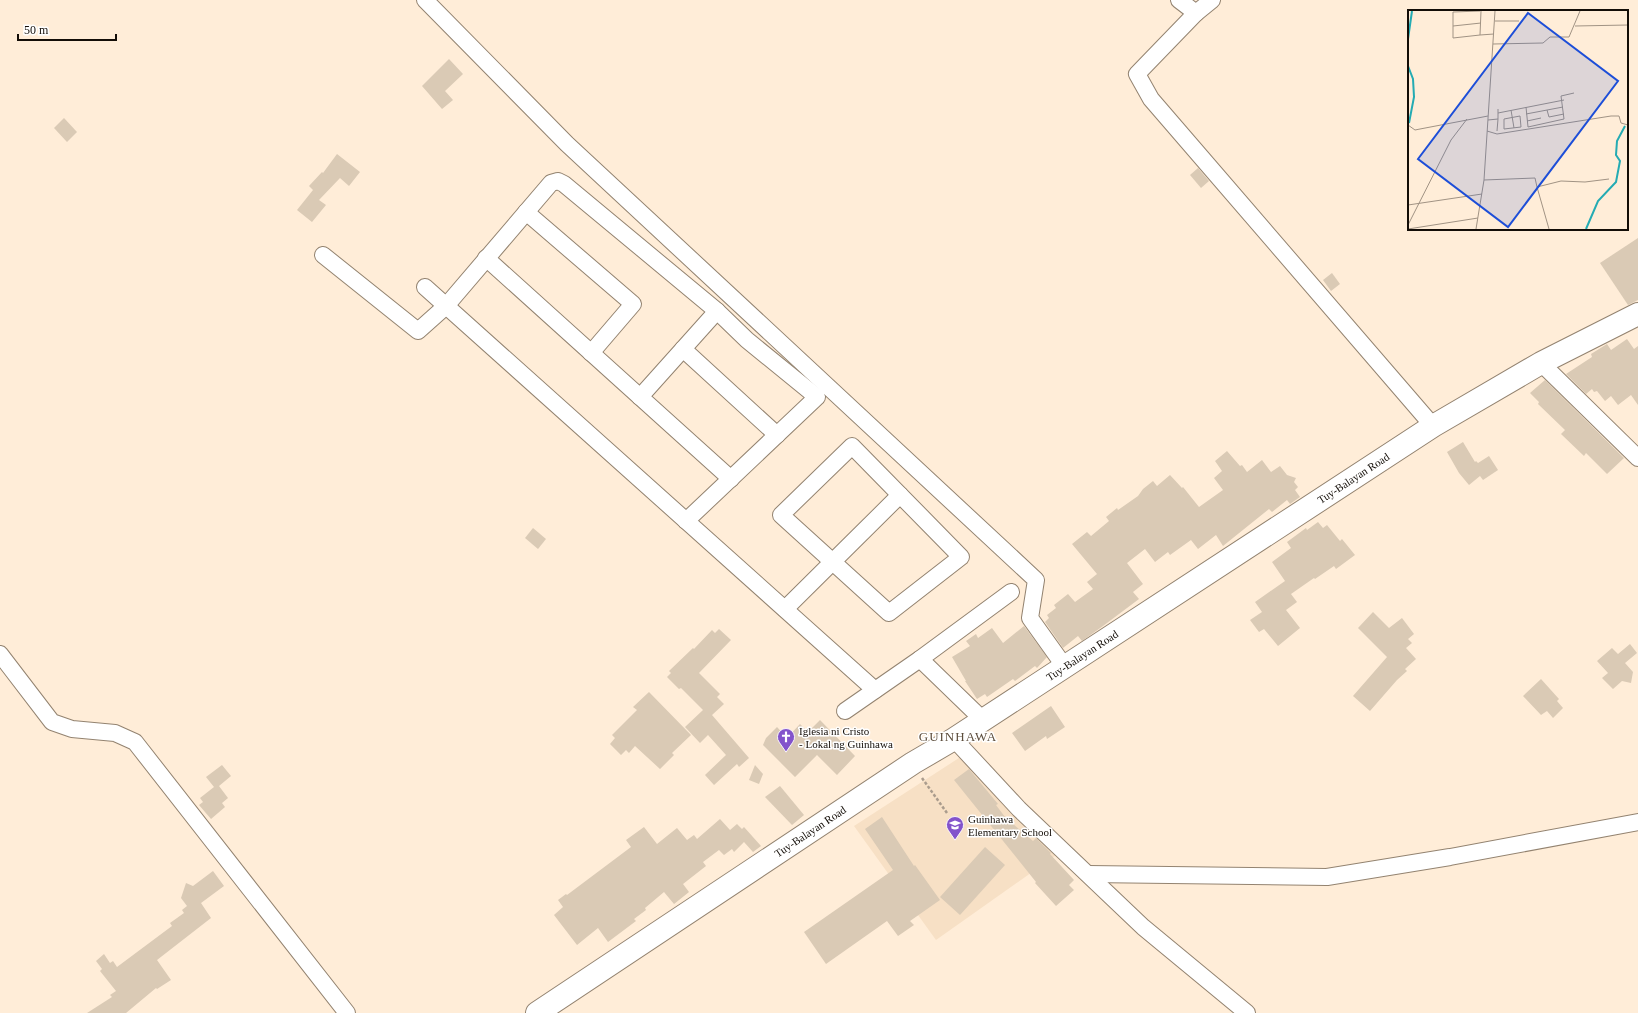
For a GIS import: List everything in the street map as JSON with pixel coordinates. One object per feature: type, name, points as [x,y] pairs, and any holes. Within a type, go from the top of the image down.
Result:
[{"type":"main road","name":"Tuy-Balayan Road","points":[[537,1013],[914,763],[954,739],[1433,426],[1541,363],[1638,314]]},
{"type":"street","points":[[425,0],[567,144],[1036,580],[1030,618],[1065,666]]},
{"type":"street","points":[[1180,0],[1196,13]]},
{"type":"street","points":[[1212,0],[1196,13],[1137,74],[1147,93],[1161,111],[1433,426]]},
{"type":"street","points":[[323,254],[418,331],[446,306],[551,182],[558,181],[564,184],[717,311],[747,340],[817,397],[686,521]]},
{"type":"street","points":[[526,212],[633,304],[591,353]]},
{"type":"street","points":[[486,258],[730,479]]},
{"type":"street","points":[[425,287],[875,690]]},
{"type":"street","points":[[640,397],[717,311]]},
{"type":"street","points":[[683,349],[776,435]]},
{"type":"street","points":[[1541,363],[1638,458]]},
{"type":"street","points":[[852,446],[900,495],[961,557],[890,613],[781,515],[852,446]]},
{"type":"street","points":[[785,609],[900,495]]},
{"type":"street","points":[[845,711],[920,659],[1011,592]]},
{"type":"street","points":[[0,654],[52,722],[72,729],[115,733],[135,742],[347,1013]]},
{"type":"street","points":[[920,659],[983,720]]},
{"type":"street","points":[[954,739],[1019,809],[1143,927],[1247,1013]]},
{"type":"street","points":[[1088,874],[1327,877],[1450,857],[1638,822]]},
{"type":"path","points":[[914,763],[922,779],[947,813]]},
{"type":"shaded area","name":"Guinhawa Elementary School","points":[[962,756],[1059,853],[936,940],[854,826]]},
{"type":"building","points":[[449,59],[463,74],[445,91],[453,100],[442,109],[422,86]]},
{"type":"building","points":[[64,118],[77,132],[67,142],[54,128]]},
{"type":"building","points":[[337,154],[360,172],[349,186],[340,178],[319,200],[326,205],[312,222],[297,210],[313,190],[309,186],[322,172],[323,173]]},
{"type":"building","points":[[1198,168],[1209,181],[1201,188],[1190,175]]},
{"type":"building","points":[[1638,238],[1638,300],[1628,305],[1600,263]]},
{"type":"building","points":[[1332,273],[1340,284],[1331,291],[1323,280]]},
{"type":"building","points":[[1627,339],[1634,349],[1638,346],[1638,405],[1631,395],[1618,405],[1611,396],[1605,401],[1597,391],[1594,392],[1592,389],[1586,394],[1566,374],[1592,357],[1591,354],[1607,344],[1611,350]]},
{"type":"building","points":[[1545,380],[1624,458],[1607,474],[1586,453],[1584,456],[1561,434],[1565,430],[1538,404],[1539,402],[1530,393]]},
{"type":"building","points":[[1463,442],[1475,462],[1476,461],[1478,463],[1489,456],[1498,470],[1483,480],[1480,476],[1469,485],[1459,473],[1447,452]]},
{"type":"building","points":[[1227,451],[1240,466],[1242,465],[1247,472],[1262,460],[1271,472],[1280,466],[1287,475],[1296,478],[1294,482],[1298,487],[1295,490],[1300,497],[1290,504],[1287,500],[1272,512],[1269,509],[1223,546],[1216,535],[1198,549],[1191,540],[1170,555],[1168,552],[1155,562],[1145,549],[1127,563],[1143,584],[1133,592],[1139,599],[1082,641],[1078,636],[1063,648],[1045,622],[1049,618],[1047,615],[1056,608],[1054,605],[1068,594],[1075,602],[1093,589],[1087,582],[1097,574],[1072,544],[1087,532],[1091,536],[1109,521],[1106,517],[1117,508],[1118,510],[1138,496],[1143,489],[1153,481],[1157,486],[1170,475],[1182,488],[1183,487],[1199,507],[1223,490],[1214,478],[1222,471],[1215,461]]},
{"type":"building","points":[[1318,522],[1323,528],[1327,525],[1340,541],[1342,539],[1355,555],[1336,569],[1334,566],[1291,594],[1297,602],[1286,610],[1300,628],[1278,646],[1264,629],[1259,632],[1250,620],[1262,612],[1255,602],[1285,581],[1272,562],[1291,548],[1287,542],[1306,528],[1307,530]]},
{"type":"building","points":[[533,528],[546,539],[538,549],[525,538]]},
{"type":"building","points":[[1373,612],[1389,628],[1402,618],[1414,634],[1408,639],[1412,643],[1406,648],[1416,659],[1405,669],[1407,671],[1397,680],[1370,711],[1353,696],[1387,657],[1358,628]]},
{"type":"building","points":[[1024,626],[1047,657],[1037,668],[1035,666],[1015,681],[1013,679],[987,697],[985,694],[977,699],[952,657],[970,646],[966,641],[976,634],[978,638],[992,628],[1003,643]]},
{"type":"building","points":[[719,629],[731,640],[699,673],[720,694],[717,697],[724,704],[712,715],[749,758],[739,767],[737,764],[714,785],[705,775],[726,755],[708,735],[700,743],[685,727],[703,710],[681,688],[679,689],[667,677],[671,673],[669,671],[693,648],[694,649],[712,630],[715,633]]},
{"type":"building","points":[[1630,644],[1637,653],[1625,663],[1633,672],[1631,683],[1622,681],[1613,689],[1602,678],[1608,673],[1597,661],[1612,648],[1618,654]]},
{"type":"building","points":[[1541,679],[1559,699],[1557,701],[1563,708],[1553,718],[1547,711],[1541,715],[1523,696]]},
{"type":"building","points":[[649,692],[691,735],[672,753],[674,755],[660,769],[635,746],[629,753],[626,750],[621,755],[610,744],[615,738],[612,735],[637,710],[633,707]]},
{"type":"building","points":[[1051,706],[1065,727],[1047,739],[1046,736],[1025,751],[1012,733]]},
{"type":"building","points":[[820,720],[855,756],[837,775],[817,755],[795,777],[763,745],[766,738],[777,727],[787,738],[800,724],[808,732]]},
{"type":"building","points":[[222,765],[231,776],[219,786],[228,798],[222,803],[225,807],[211,819],[199,805],[203,802],[200,798],[214,787],[206,777]]},
{"type":"building","points":[[755,765],[763,774],[759,784],[749,780]]},
{"type":"building","points":[[969,769],[998,804],[996,805],[1005,817],[1033,841],[1036,838],[1074,880],[1069,885],[1074,890],[1056,906],[1035,883],[1036,882],[954,780]]},
{"type":"building","points":[[780,786],[804,815],[792,825],[765,797]]},
{"type":"building","points":[[882,817],[914,866],[915,865],[940,900],[910,921],[914,925],[898,936],[887,921],[826,964],[804,932],[893,870],[865,829]]},
{"type":"building","points":[[720,819],[730,830],[737,824],[742,829],[744,827],[761,846],[753,852],[744,842],[734,852],[732,849],[724,855],[719,850],[703,862],[706,866],[683,884],[689,892],[674,904],[664,892],[645,908],[646,910],[634,919],[636,921],[608,942],[598,928],[577,945],[554,915],[563,907],[558,900],[566,894],[567,895],[631,847],[626,840],[644,827],[657,844],[677,828],[687,840],[694,835],[697,839]]},
{"type":"building","points":[[985,847],[1005,865],[960,915],[940,897]]},
{"type":"building","points":[[213,871],[224,886],[201,903],[211,918],[157,960],[171,980],[157,989],[156,988],[126,1013],[87,1013],[112,997],[110,995],[116,991],[100,971],[102,969],[96,961],[104,954],[110,963],[113,961],[117,967],[172,926],[170,923],[184,913],[182,910],[187,906],[181,898],[186,883],[193,886]]},
{"type":"place","name":"Iglesia ni Cristo - Lokal ng Guinhawa","points":[[786,752]]},
{"type":"place","name":"Guinhawa Elementary School","points":[[955,840]]},
{"type":"district","name":"GUINHAWA","points":[[958,736]]}]
